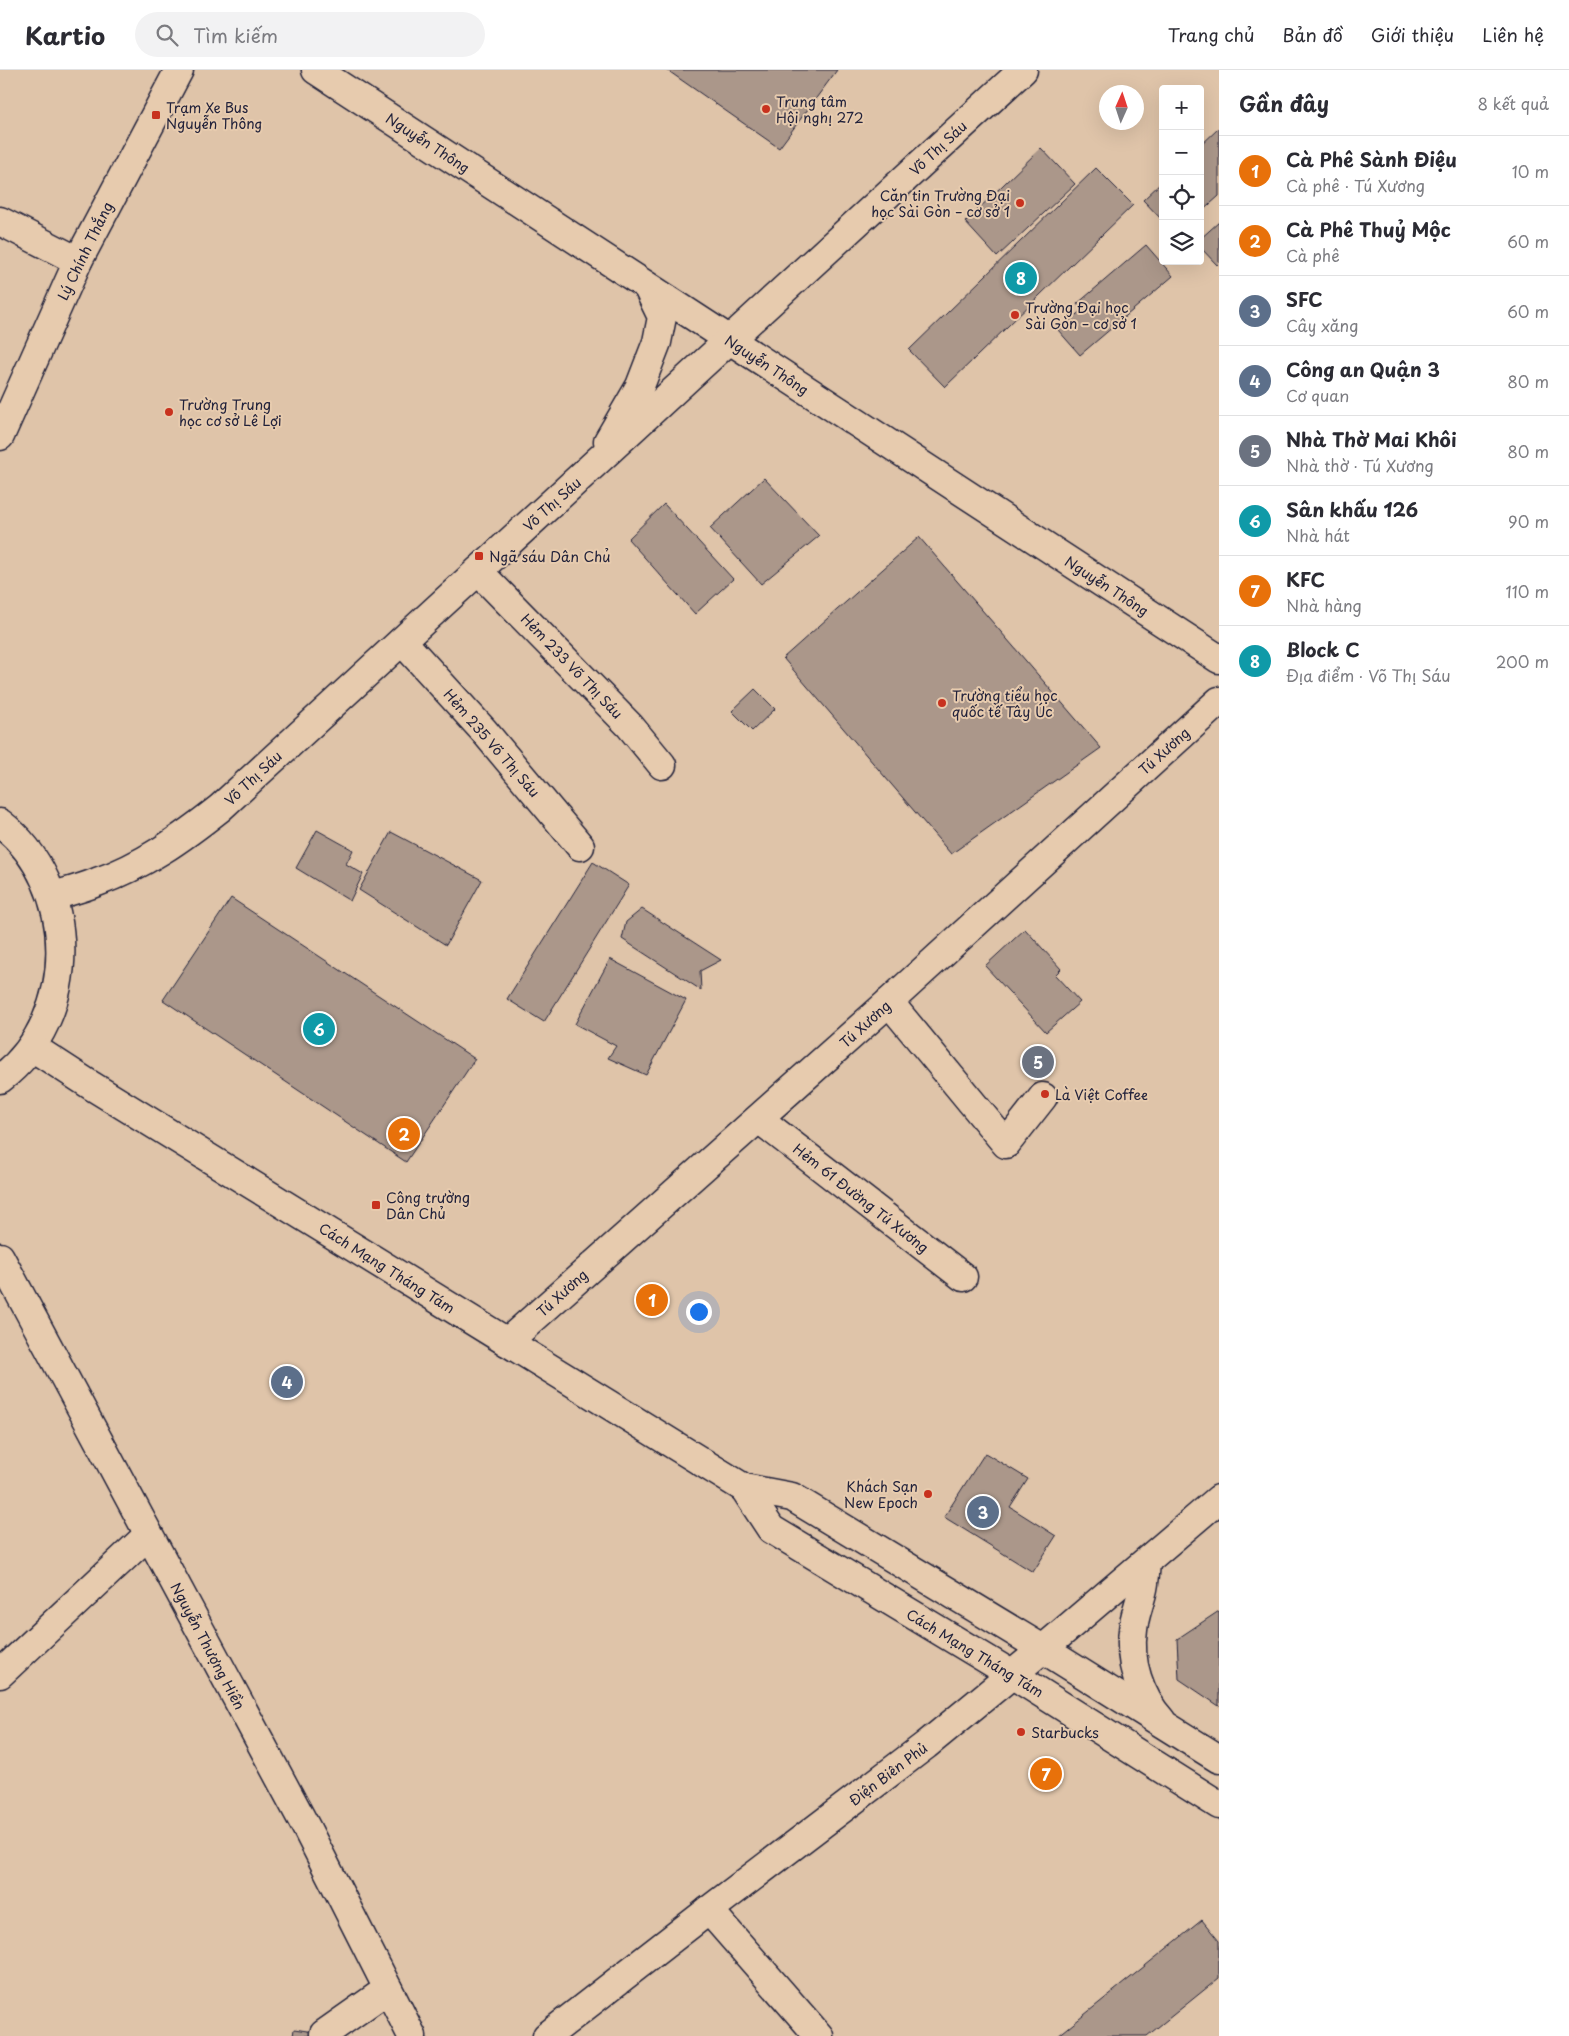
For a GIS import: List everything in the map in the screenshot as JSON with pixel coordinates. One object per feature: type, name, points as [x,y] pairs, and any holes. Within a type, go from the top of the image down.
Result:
[{"type":"main road","name":"Lý Chính Thắng","points":[[0,436],[78,261],[179,70]]},
{"type":"main road","name":"Nguyễn Thông","points":[[316,70],[1219,660]]},
{"type":"main road","name":"Võ Thị Sáu","points":[[53,896],[98,882],[142,862],[195,828],[220,808],[1023,70]]},
{"type":"main road","points":[[0,221],[78,261]]},
{"type":"main road","points":[[597,462],[640,386],[657,342],[662,318],[648,288]]},
{"type":"main road","name":"Hẻm 233 Võ Thị Sáu","points":[[478,571],[630,726],[662,765]]},
{"type":"main road","name":"Hẻm 235 Võ Thị Sáu","points":[[402,641],[484,731],[580,846]]},
{"type":"main road","name":"Tú Xương","points":[[507,1342],[889,1002],[1219,701]]},
{"type":"main road","points":[[0,822],[12,832],[36,861],[53,896],[60,930],[62,965],[56,995],[46,1022],[32,1047],[0,1079]]},
{"type":"main road","points":[[889,1002],[1006,1144],[1044,1097]]},
{"type":"main road","name":"Cách Mạng Tháng Tám","points":[[32,1047],[744,1488],[792,1497],[1043,1649],[1219,1759]]},
{"type":"main road","name":"Hẻm 61 Đường Tú Xương","points":[[759,1119],[963,1277]]},
{"type":"main road","name":"Nguyễn Thượng Hiền","points":[[0,1257],[307,1829],[412,2036]]},
{"type":"main road","name":"Cách Mạng Tháng Tám","points":[[744,1488],[771,1528],[1013,1675],[1219,1805]]},
{"type":"main road","name":"Điện Biên Phủ","points":[[548,2036],[709,1910],[926,1745],[1013,1675],[1219,1499]]},
{"type":"main road","points":[[0,1674],[148,1535]]},
{"type":"main road","points":[[1146,1562],[1142,1592],[1132,1632],[1133,1654],[1136,1675],[1144,1695],[1153,1711],[1167,1726]]},
{"type":"main road","points":[[709,1910],[819,2036]]},
{"type":"main road","points":[[324,2034],[388,1988]]},
{"type":"building","name":"Trung tâm Hội nghị 272","points":[[667,70],[837,70],[779,148]]},
{"type":"building","points":[[1219,128],[1219,196],[1204,209],[1204,175],[1204,142]]},
{"type":"building","name":"Căn tin Trường Đại học Sài Gòn – cơ sở 1","points":[[1041,148],[1075,184],[997,257],[965,222]]},
{"type":"building","points":[[1096,168],[1133,205],[945,387],[909,350]]},
{"type":"building","points":[[1159,185],[1159,217],[1143,200]]},
{"type":"building","points":[[1219,222],[1219,263],[1217,265],[1204,251],[1204,235]]},
{"type":"building","points":[[1146,245],[1159,260],[1159,265],[1163,265],[1173,276],[1080,355],[1058,330],[1082,310],[1077,304]]},
{"type":"building","points":[[764,478],[819,536],[761,584],[710,528]]},
{"type":"building","points":[[664,504],[733,579],[695,614],[628,539]]},
{"type":"building","name":"Trường tiểu học quốc tế Tây Úc","points":[[919,537],[1101,748],[951,854],[783,658]]},
{"type":"building","points":[[755,689],[775,709],[752,731],[732,711]]},
{"type":"building","points":[[317,830],[353,850],[346,864],[363,874],[350,901],[296,868]]},
{"type":"building","points":[[391,832],[482,880],[446,945],[359,890]]},
{"type":"building","points":[[593,862],[629,885],[544,1022],[507,999]]},
{"type":"building","points":[[231,898],[475,1059],[406,1162],[163,1000]]},
{"type":"building","points":[[642,909],[721,960],[700,971],[701,990],[622,939],[626,922]]},
{"type":"building","points":[[1025,929],[1061,969],[1055,975],[1080,1002],[1046,1032],[985,966]]},
{"type":"building","points":[[610,959],[686,1000],[646,1075],[608,1058],[616,1046],[575,1024]]},
{"type":"building","points":[[985,1453],[1028,1479],[1010,1507],[1056,1536],[1033,1572],[944,1517]]},
{"type":"building","points":[[1219,1611],[1219,1706],[1179,1679],[1177,1639]]},
{"type":"building","points":[[1202,1920],[1219,1941],[1219,1978],[1147,2036],[1058,2036]]},
{"type":"building","points":[[294,2029],[340,2036],[293,2036]]},
{"type":"place","name":"Trung tâm Hội nghị 272","points":[[766,109]]},
{"type":"place","name":"Trạm Xe Bus Nguyễn Thông","points":[[156,115]]},
{"type":"place","name":"Căn tin Trường Đại học Sài Gòn – cơ sở 1","points":[[1020,203]]},
{"type":"place","name":"Block C","points":[[1021,278]]},
{"type":"place","name":"Trường Đại học Sài Gòn – cơ sở 1","points":[[1015,315]]},
{"type":"place","name":"Trường Trung học cơ sở Lê Lợi","points":[[169,412]]},
{"type":"place","name":"Ngã sáu Dân Chủ","points":[[479,556]]},
{"type":"place","name":"Trường tiểu học quốc tế Tây Úc","points":[[942,703]]},
{"type":"place","name":"Sân khấu 126","points":[[319,1029]]},
{"type":"place","name":"Nhà Thờ Mai Khôi","points":[[1038,1062]]},
{"type":"place","name":"Là Việt Coffee","points":[[1045,1094]]},
{"type":"place","name":"Cà Phê Thuỷ Mộc","points":[[404,1134]]},
{"type":"place","name":"Công trường Dân Chủ","points":[[376,1205]]},
{"type":"place","name":"Cà Phê Sành Điệu","points":[[652,1300]]},
{"type":"place","name":"Công an Quận 3","points":[[287,1382]]},
{"type":"place","name":"Khách Sạn New Epoch","points":[[928,1494]]},
{"type":"place","name":"SFC","points":[[983,1512]]},
{"type":"place","name":"Starbucks","points":[[1021,1732]]},
{"type":"place","name":"KFC","points":[[1046,1774]]}]
